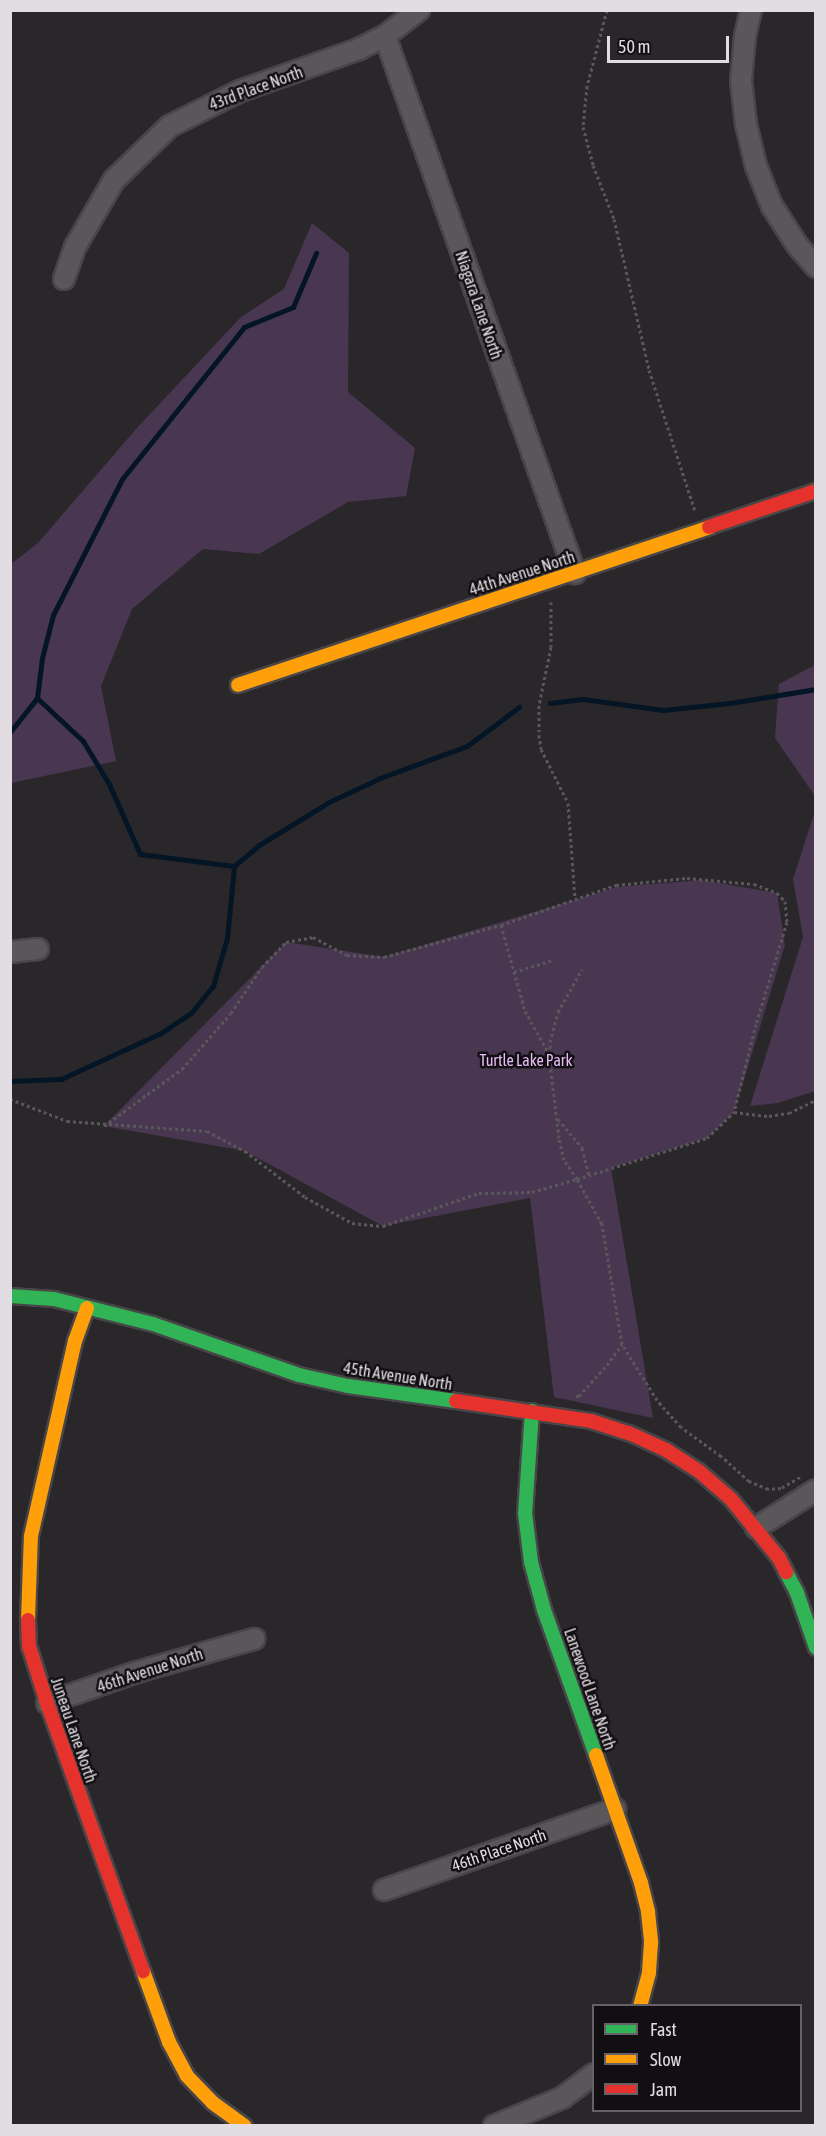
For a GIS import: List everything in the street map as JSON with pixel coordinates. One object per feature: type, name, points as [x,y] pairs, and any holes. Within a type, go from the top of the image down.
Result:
[{"type":"street","name":"43rd Place North","points":[[64,279],[75,246],[114,180],[170,126],[240,91],[330,61],[385,36],[419,10]]},
{"type":"street","points":[[751,10],[745,36],[741,81],[746,124],[756,166],[772,206],[797,245],[816,267]]},
{"type":"street","name":"Niagara Lane North","points":[[385,36],[575,573]]},
{"type":"street","name":"44th Avenue North","points":[[238,685],[816,491]]},
{"type":"street","points":[[10,952],[38,949]]},
{"type":"street","name":"45th Avenue North","points":[[10,1296],[54,1299],[153,1324],[299,1375],[348,1386],[591,1421],[629,1433],[666,1450],[700,1472],[731,1498],[779,1558],[797,1593],[816,1648]]},
{"type":"street","name":"Juneau Lane North","points":[[87,1308],[75,1341],[31,1536],[27,1607],[29,1646],[46,1703],[169,2042],[187,2076],[213,2103],[244,2125]]},
{"type":"street","name":"Lanewood Lane North","points":[[531,1411],[525,1513],[531,1562],[544,1610],[641,1883],[648,1912],[651,1943],[649,1973],[641,2004]]},
{"type":"street","points":[[756,1528],[792,1503],[812,1482]]},
{"type":"street","name":"46th Avenue North","points":[[46,1703],[136,1672],[254,1639]]},
{"type":"street","name":"46th Place North","points":[[384,1890],[615,1809]]},
{"type":"street","points":[[494,2126],[562,2098],[592,2076]]},
{"type":"path","points":[[607,10],[587,86],[583,127],[592,165],[614,219],[649,370],[702,530]]},
{"type":"path","points":[[550,582],[551,647],[539,705],[538,735],[540,749],[568,803],[575,898]]},
{"type":"path","points":[[10,1099],[66,1122],[104,1126],[207,1131],[245,1151],[305,1197],[352,1223],[383,1226],[479,1193],[532,1192],[707,1138],[734,1112],[756,1024],[787,922],[785,901],[777,892],[754,884],[687,878],[616,885],[501,925],[384,957],[347,955],[313,937],[286,942],[262,967],[231,1013],[183,1069],[104,1126]]},
{"type":"path","points":[[501,925],[532,1028],[550,1055]]},
{"type":"path","points":[[514,972],[551,960]]},
{"type":"path","points":[[582,969],[558,1012],[550,1042],[550,1055],[564,1160],[602,1224],[622,1344],[657,1400],[681,1427],[749,1480],[768,1489],[812,1482]]},
{"type":"path","points":[[734,1112],[770,1116],[789,1113],[816,1100]]},
{"type":"path","points":[[557,1118],[582,1148],[588,1176]]},
{"type":"path","points":[[571,1396],[579,1396],[622,1344]]},
{"type":"green space","points":[[312,223],[349,253],[348,392],[415,448],[406,496],[348,502],[259,554],[203,549],[132,609],[101,686],[116,761],[11,783],[11,564],[38,543],[136,429],[241,317],[284,289]]},
{"type":"green space","points":[[815,665],[815,796],[775,738],[779,684]]},
{"type":"green space","points":[[815,811],[815,1091],[778,1103],[750,1106],[803,937],[793,879]]},
{"type":"green space","name":"Turtle Lake Park","points":[[701,880],[777,893],[785,945],[734,1112],[707,1138],[611,1168],[653,1418],[554,1397],[530,1198],[383,1226],[245,1151],[104,1126],[286,942],[384,957],[617,887]]},
{"type":"waterway","points":[[234,866],[140,854],[109,784],[83,741],[37,698],[42,658],[53,615],[122,479],[244,327],[293,307],[316,253]]},
{"type":"waterway","points":[[550,703],[583,699],[663,710],[730,703],[816,689]]},
{"type":"waterway","points":[[10,732],[37,698]]},
{"type":"waterway","points":[[10,1081],[61,1079],[161,1033],[191,1013],[213,986],[227,938],[234,866],[259,845],[329,802],[380,778],[467,746],[519,707]]},
{"type":"traffic: fast","points":[[10,1296],[54,1299],[153,1324],[299,1375],[348,1386],[456,1401]]},
{"type":"traffic: fast","points":[[532,1411],[525,1513],[531,1562],[544,1610],[596,1755]]},
{"type":"traffic: fast","points":[[786,1572],[797,1593],[816,1648]]},
{"type":"traffic: slow","points":[[238,685],[709,527]]},
{"type":"traffic: slow","points":[[28,1620],[31,1536],[75,1341],[87,1308]]},
{"type":"traffic: slow","points":[[596,1755],[641,1883],[648,1912],[651,1943],[649,1973],[641,2004]]},
{"type":"traffic: slow","points":[[143,1971],[169,2042],[187,2076],[213,2103],[245,2126]]},
{"type":"traffic: jam","points":[[709,527],[816,491]]},
{"type":"traffic: jam","points":[[456,1401],[591,1421],[629,1433],[666,1450],[700,1472],[731,1499],[779,1558],[786,1572]]},
{"type":"traffic: jam","points":[[28,1620],[29,1646],[47,1703],[143,1971]]}]
